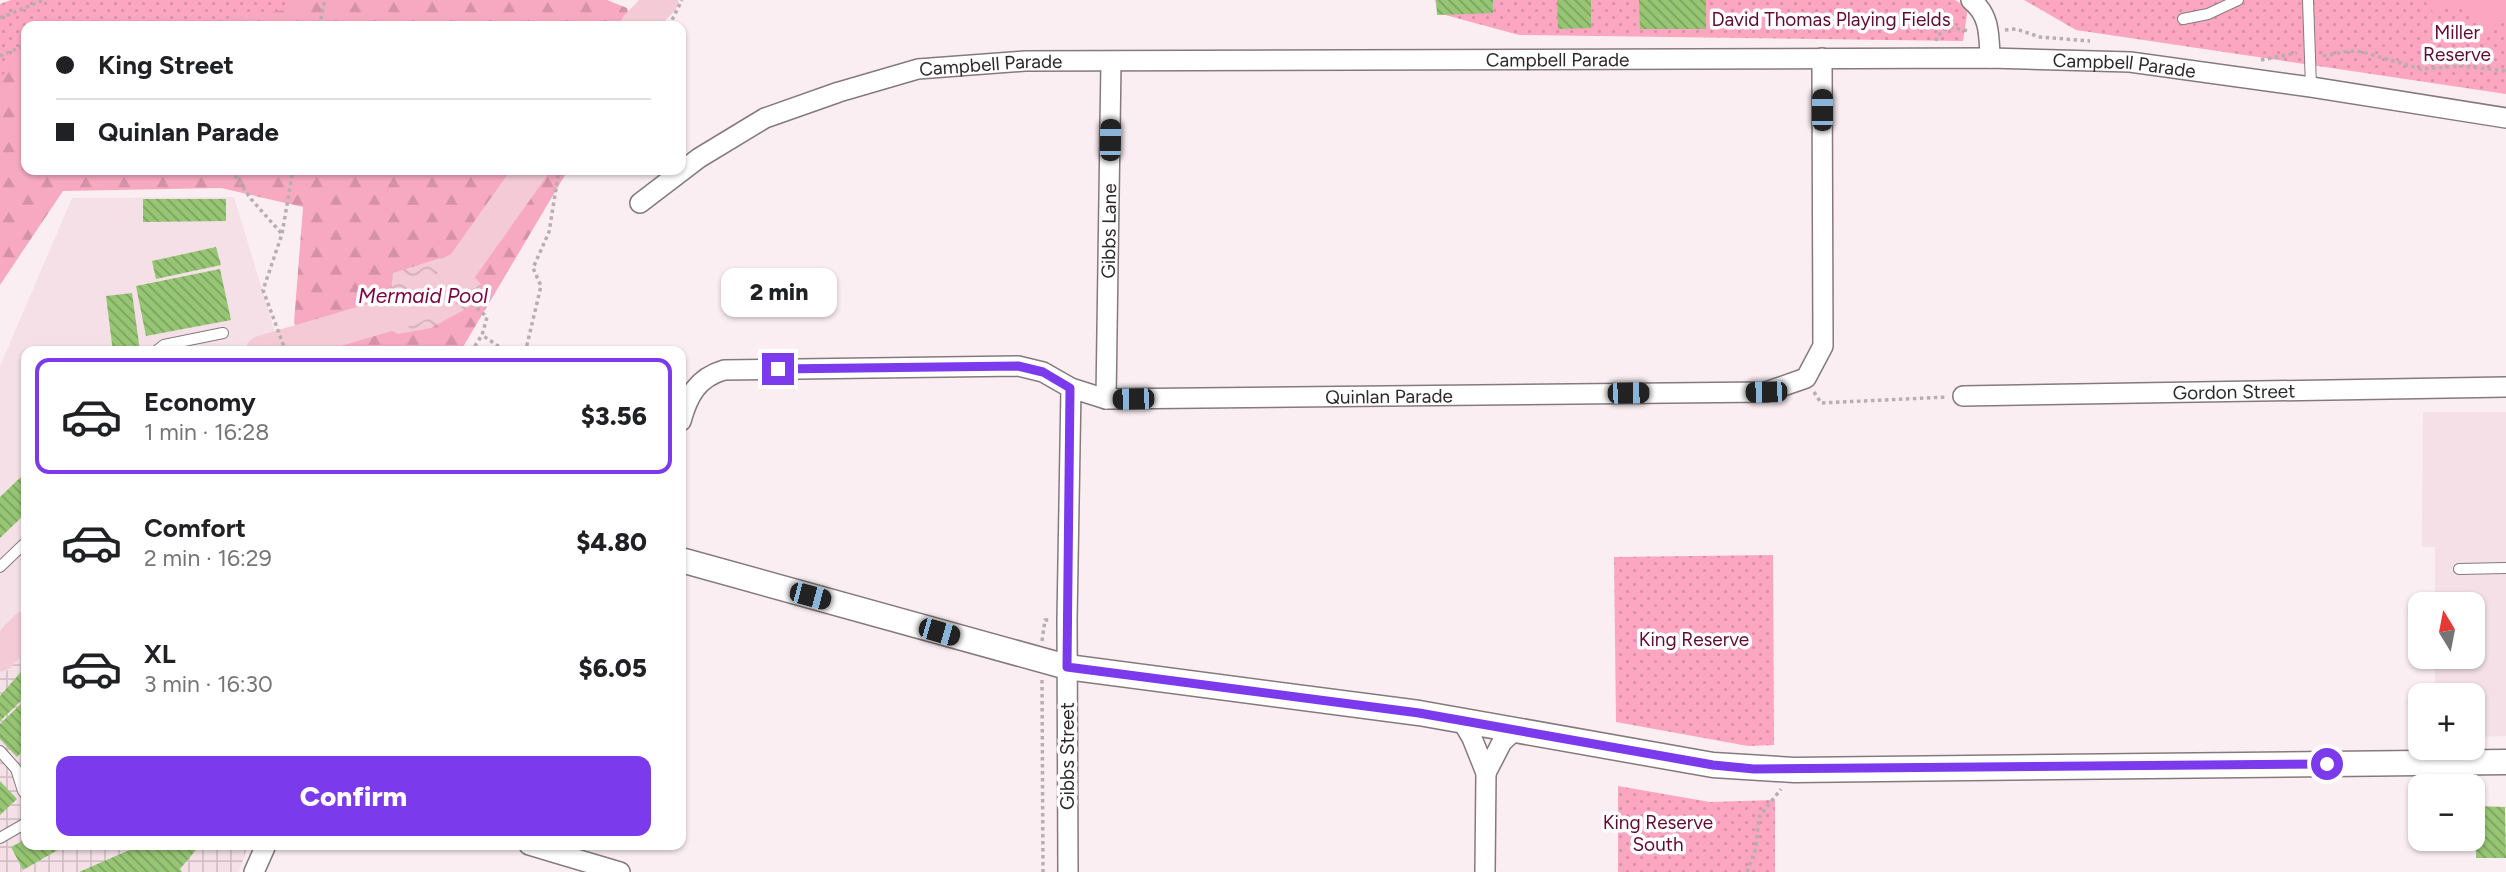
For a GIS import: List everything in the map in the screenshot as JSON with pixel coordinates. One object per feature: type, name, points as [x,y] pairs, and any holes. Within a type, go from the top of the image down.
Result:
[{"type":"street","points":[[1971,0],[1983,12],[1987,22],[1990,58]]},
{"type":"street","points":[[1806,378],[1824,346],[1822,58]]},
{"type":"street","name":"Campbell Parade","points":[[686,168],[765,118],[839,92],[918,69],[1025,61],[1990,58],[2130,62],[2506,118]]},
{"type":"street","name":"Gibbs Lane","points":[[1106,400],[1111,62]]},
{"type":"street","name":"Campbell Parade","points":[[640,203],[677,175]]},
{"type":"street","name":"Quinlan Parade","points":[[686,404],[696,386],[705,378],[724,370],[1018,366],[1043,372],[1070,388],[1106,400],[1766,392],[1806,378]]},
{"type":"street","name":"Gordon Street","points":[[1963,396],[2506,387]]},
{"type":"street","name":"Gibbs Street","points":[[1068,872],[1070,388]]},
{"type":"street","points":[[686,561],[1067,667],[1327,699],[1713,765],[1754,769],[2457,759],[2506,762]]},
{"type":"street","points":[[1462,721],[1486,773],[1485,872]]},
{"type":"street","points":[[1486,773],[1502,742],[1515,730]]},
{"type":"street","points":[[254,872],[264,850]]},
{"type":"street","points":[[547,850],[620,872]]},
{"type":"lane","points":[[2182,19],[2208,14],[2238,0]]},
{"type":"lane","points":[[2308,0],[2311,87]]},
{"type":"lane","points":[[163,346],[223,333]]},
{"type":"lane","points":[[0,567],[21,547]]},
{"type":"lane","points":[[2459,569],[2506,568]]},
{"type":"lane","points":[[0,751],[16,769],[21,782]]},
{"type":"lane","points":[[0,838],[21,826]]},
{"type":"path","points":[[0,18],[44,0]]},
{"type":"path","points":[[320,21],[325,0]]},
{"type":"path","points":[[672,21],[682,0]]},
{"type":"path","points":[[1933,58],[1937,36],[1943,30],[1949,27],[1967,31]]},
{"type":"path","points":[[2003,30],[2016,29],[2040,37],[2099,42]]},
{"type":"path","points":[[0,56],[21,46]]},
{"type":"path","points":[[2252,61],[2292,53],[2323,56],[2349,51],[2363,52],[2421,69],[2463,66],[2506,71]]},
{"type":"path","points":[[234,175],[251,200],[282,234]]},
{"type":"path","points":[[284,346],[263,290],[282,234],[292,175]]},
{"type":"path","points":[[527,346],[541,286],[533,268],[549,232],[558,175]]},
{"type":"path","points":[[475,346],[482,335],[487,317],[477,308]]},
{"type":"path","points":[[482,335],[498,346]]},
{"type":"path","points":[[1806,378],[1821,403],[1963,396]]},
{"type":"path","points":[[1043,872],[1042,624],[1045,620],[1067,620]]},
{"type":"path","points":[[1747,872],[1756,848],[1759,817],[1782,787]]},
{"type":"shaded area","points":[[234,197],[279,346],[21,346],[21,656],[0,678],[0,366],[72,198]]},
{"type":"shaded area","points":[[2423,412],[2506,412],[2506,736],[2485,737],[2485,683],[2435,683],[2435,669],[2485,669],[2485,592],[2435,592],[2435,547],[2422,547]]},
{"type":"shaded area","points":[[21,656],[21,850],[246,850],[239,872],[0,872],[0,678]]},
{"type":"green space","points":[[11,0],[288,0],[286,10],[210,21],[21,21],[21,50],[0,79],[0,4]]},
{"type":"green space","points":[[102,0],[607,0],[627,8],[630,21],[49,21]]},
{"type":"green space","name":"David Thomas Playing Fields","points":[[1435,0],[1955,0],[1968,8],[1963,41],[1519,35],[1438,13]]},
{"type":"green space","name":"Miller Reserve","points":[[2024,0],[2506,0],[2506,94],[2076,30]]},
{"type":"green space","points":[[2424,0],[2506,0],[2506,18],[2488,28],[2465,4],[2433,12]]},
{"type":"green space","points":[[21,32],[21,175],[565,175],[464,346],[308,346],[294,323],[303,207],[221,188],[63,191],[0,285],[0,41]]},
{"type":"green space","name":"King Reserve","points":[[1773,555],[1774,745],[1748,746],[1616,722],[1614,557]]},
{"type":"green space","name":"King Reserve South","points":[[1618,786],[1710,802],[1775,800],[1775,872],[1618,872]]},
{"type":"water","name":"Mermaid Pool","points":[[453,254],[481,284],[471,306],[431,328],[398,334],[387,328],[393,273]]},
{"type":"building","points":[[1436,0],[1493,0],[1493,13],[1437,15]]},
{"type":"building","points":[[1557,0],[1591,0],[1591,28],[1558,29]]},
{"type":"building","points":[[1639,0],[1706,0],[1706,29],[1640,29]]},
{"type":"building","points":[[143,199],[226,199],[226,221],[143,222]]},
{"type":"building","points":[[216,247],[221,265],[156,279],[152,261]]},
{"type":"building","points":[[220,269],[231,320],[146,336],[136,286]]},
{"type":"building","points":[[132,293],[139,346],[112,346],[106,296]]},
{"type":"building","points":[[21,477],[21,518],[0,538],[0,497]]},
{"type":"building","points":[[21,672],[21,701],[0,721],[0,696]]},
{"type":"building","points":[[21,704],[21,753],[17,757],[0,739],[0,724]]},
{"type":"building","points":[[0,781],[17,799],[0,815]]},
{"type":"building","points":[[2485,806],[2505,807],[2506,858],[2476,858],[2476,851],[2485,851]]},
{"type":"building","points":[[21,842],[21,850],[58,850],[23,870],[11,847]]},
{"type":"building","points":[[130,850],[196,850],[180,869],[182,872],[79,872]]},
{"type":"waterway","points":[[642,21],[662,0]]},
{"type":"waterway","points":[[282,346],[412,308],[445,291],[527,175]]},
{"type":"waterway","points":[[0,655],[21,632]]},
{"type":"route","points":[[778,369],[1018,366],[1043,372],[1070,388],[1067,667],[1327,699],[1713,765],[1754,769],[2327,764]]}]
